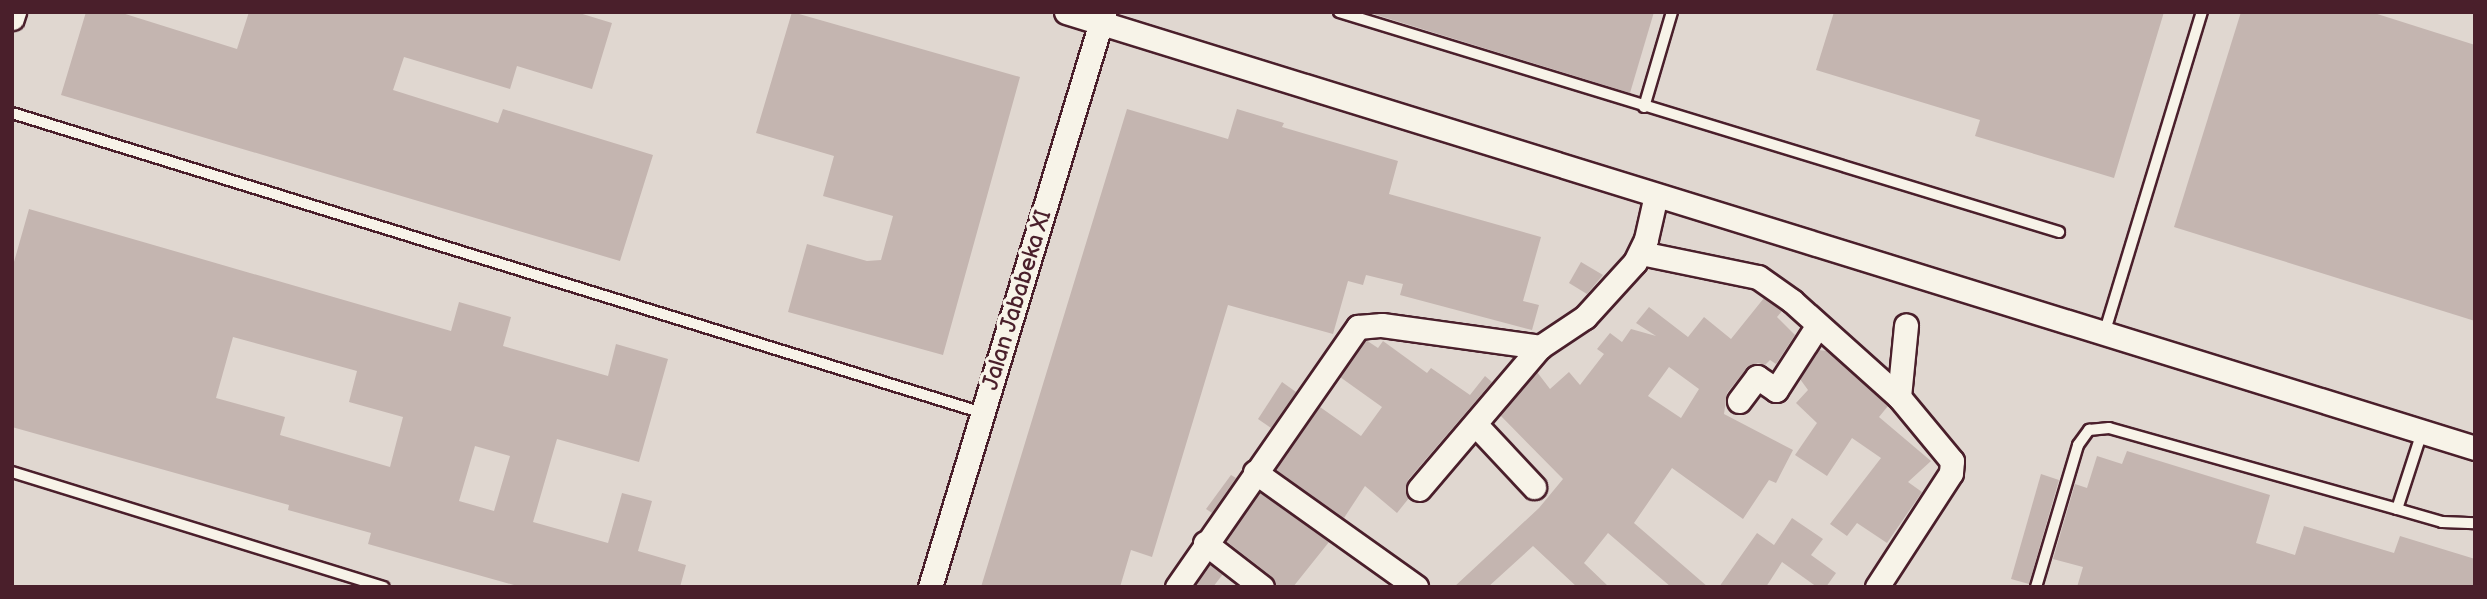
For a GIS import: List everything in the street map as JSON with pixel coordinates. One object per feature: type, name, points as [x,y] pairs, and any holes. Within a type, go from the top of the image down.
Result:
[{"type":"street","points":[[12,18],[14,12]]},
{"type":"street","points":[[1066,12],[1102,18],[1656,195],[2475,448]]},
{"type":"street","name":"Jalan Jababeka XI","points":[[930,587],[1102,18]]},
{"type":"street","points":[[1419,489],[1540,347],[1585,317],[1641,253],[1656,195]]},
{"type":"street","points":[[1641,253],[1754,275],[1818,325],[1899,397],[1953,466],[1877,587]]},
{"type":"street","points":[[1177,587],[1352,332],[1363,324],[1540,347]]},
{"type":"street","points":[[1739,401],[1756,377],[1776,390],[1818,325]]},
{"type":"street","points":[[1899,397],[1906,325]]},
{"type":"street","points":[[1476,425],[1534,487]]},
{"type":"street","points":[[1255,472],[1416,587]]},
{"type":"street","points":[[1205,543],[1262,587]]},
{"type":"lane","points":[[1339,12],[2059,232]]},
{"type":"lane","points":[[1644,107],[1672,12]]},
{"type":"lane","points":[[2104,334],[2202,12]]},
{"type":"lane","points":[[12,113],[983,413]]},
{"type":"lane","points":[[2036,587],[2078,445],[2083,436],[2097,428],[2442,522],[2475,523]]},
{"type":"lane","points":[[2397,509],[2422,432]]},
{"type":"lane","points":[[12,472],[384,587]]},
{"type":"shaded area","points":[[12,12],[2475,12],[2475,587],[12,587]]},
{"type":"building","points":[[86,12],[119,12],[237,49],[249,12],[576,12],[612,23],[592,89],[517,66],[510,89],[404,57],[393,90],[498,123],[503,109],[653,155],[620,261],[61,95]]},
{"type":"building","points":[[792,12],[1020,77],[943,355],[788,312],[807,244],[867,261],[881,260],[893,216],[823,196],[834,156],[756,133]]},
{"type":"building","points":[[1367,12],[1654,12],[1630,93]]},
{"type":"building","points":[[1834,12],[2164,12],[2114,178],[1975,136],[1980,120],[1816,70]]},
{"type":"building","points":[[2241,12],[2371,12],[2475,45],[2475,321],[2174,227]]},
{"type":"building","points":[[1127,109],[1228,139],[1237,109],[1284,123],[1282,127],[1398,161],[1389,194],[1541,237],[1523,301],[1539,305],[1532,330],[1400,295],[1403,284],[1366,275],[1363,285],[1348,281],[1333,334],[1228,305],[1152,557],[1131,550],[1120,587],[981,587]]},
{"type":"building","points":[[29,209],[451,331],[459,302],[511,317],[503,346],[608,376],[616,344],[668,359],[639,462],[557,439],[533,522],[608,543],[622,493],[652,501],[638,551],[686,565],[680,587],[521,587],[368,544],[371,533],[288,510],[289,505],[12,427],[12,269]],"holes":[[[233,337],[357,371],[349,402],[403,417],[390,467],[280,435],[285,417],[216,398]],[[475,446],[510,456],[494,511],[459,501]]]},
{"type":"building","points":[[1581,262],[1603,275],[1587,294],[1569,283]]},
{"type":"building","points":[[1764,298],[1782,311],[1777,317],[1795,335],[1776,364],[1770,360],[1765,365],[1758,363],[1746,369],[1727,393],[1724,414],[1793,450],[1776,483],[1769,480],[1743,519],[1672,468],[1634,523],[1708,587],[1671,587],[1608,533],[1584,563],[1609,587],[1577,587],[1533,546],[1488,587],[1454,587],[1539,508],[1563,479],[1500,415],[1537,372],[1550,389],[1569,372],[1580,385],[1604,354],[1597,349],[1610,333],[1622,342],[1631,329],[1656,336],[1636,323],[1649,307],[1688,337],[1704,317],[1731,339]],"holes":[[[1669,367],[1699,389],[1681,418],[1648,396]]]},
{"type":"building","points":[[1366,340],[1378,348],[1383,341],[1427,373],[1431,368],[1470,395],[1485,376],[1492,382],[1408,480],[1409,498],[1397,513],[1365,486],[1344,518],[1276,470],[1320,407],[1361,436],[1382,407],[1340,377]]},
{"type":"building","points":[[1818,350],[1827,351],[1888,406],[1879,417],[1931,461],[1908,482],[1922,492],[1887,543],[1857,523],[1847,536],[1830,524],[1881,458],[1852,438],[1827,476],[1795,455],[1817,423],[1796,403],[1808,390],[1800,379]]},
{"type":"building","points":[[1282,382],[1296,392],[1271,428],[1258,419]]},
{"type":"building","points":[[2127,451],[2270,495],[2256,543],[2295,555],[2304,526],[2394,553],[2400,536],[2475,559],[2475,587],[2077,587],[2083,567],[2053,559],[2075,484],[2087,488],[2097,456],[2122,464]]},
{"type":"building","points":[[2041,474],[2059,480],[2029,584],[2011,579]]},
{"type":"building","points":[[1231,475],[1236,478],[1212,513],[1206,509]]},
{"type":"building","points":[[1260,493],[1329,542],[1293,587],[1276,587],[1271,576],[1226,541]]},
{"type":"building","points":[[1792,518],[1823,539],[1811,555],[1836,573],[1826,587],[1817,587],[1782,562],[1766,587],[1719,587],[1757,533],[1774,545]]},
{"type":"building","points":[[1210,564],[1223,574],[1213,587],[1194,587]]}]
